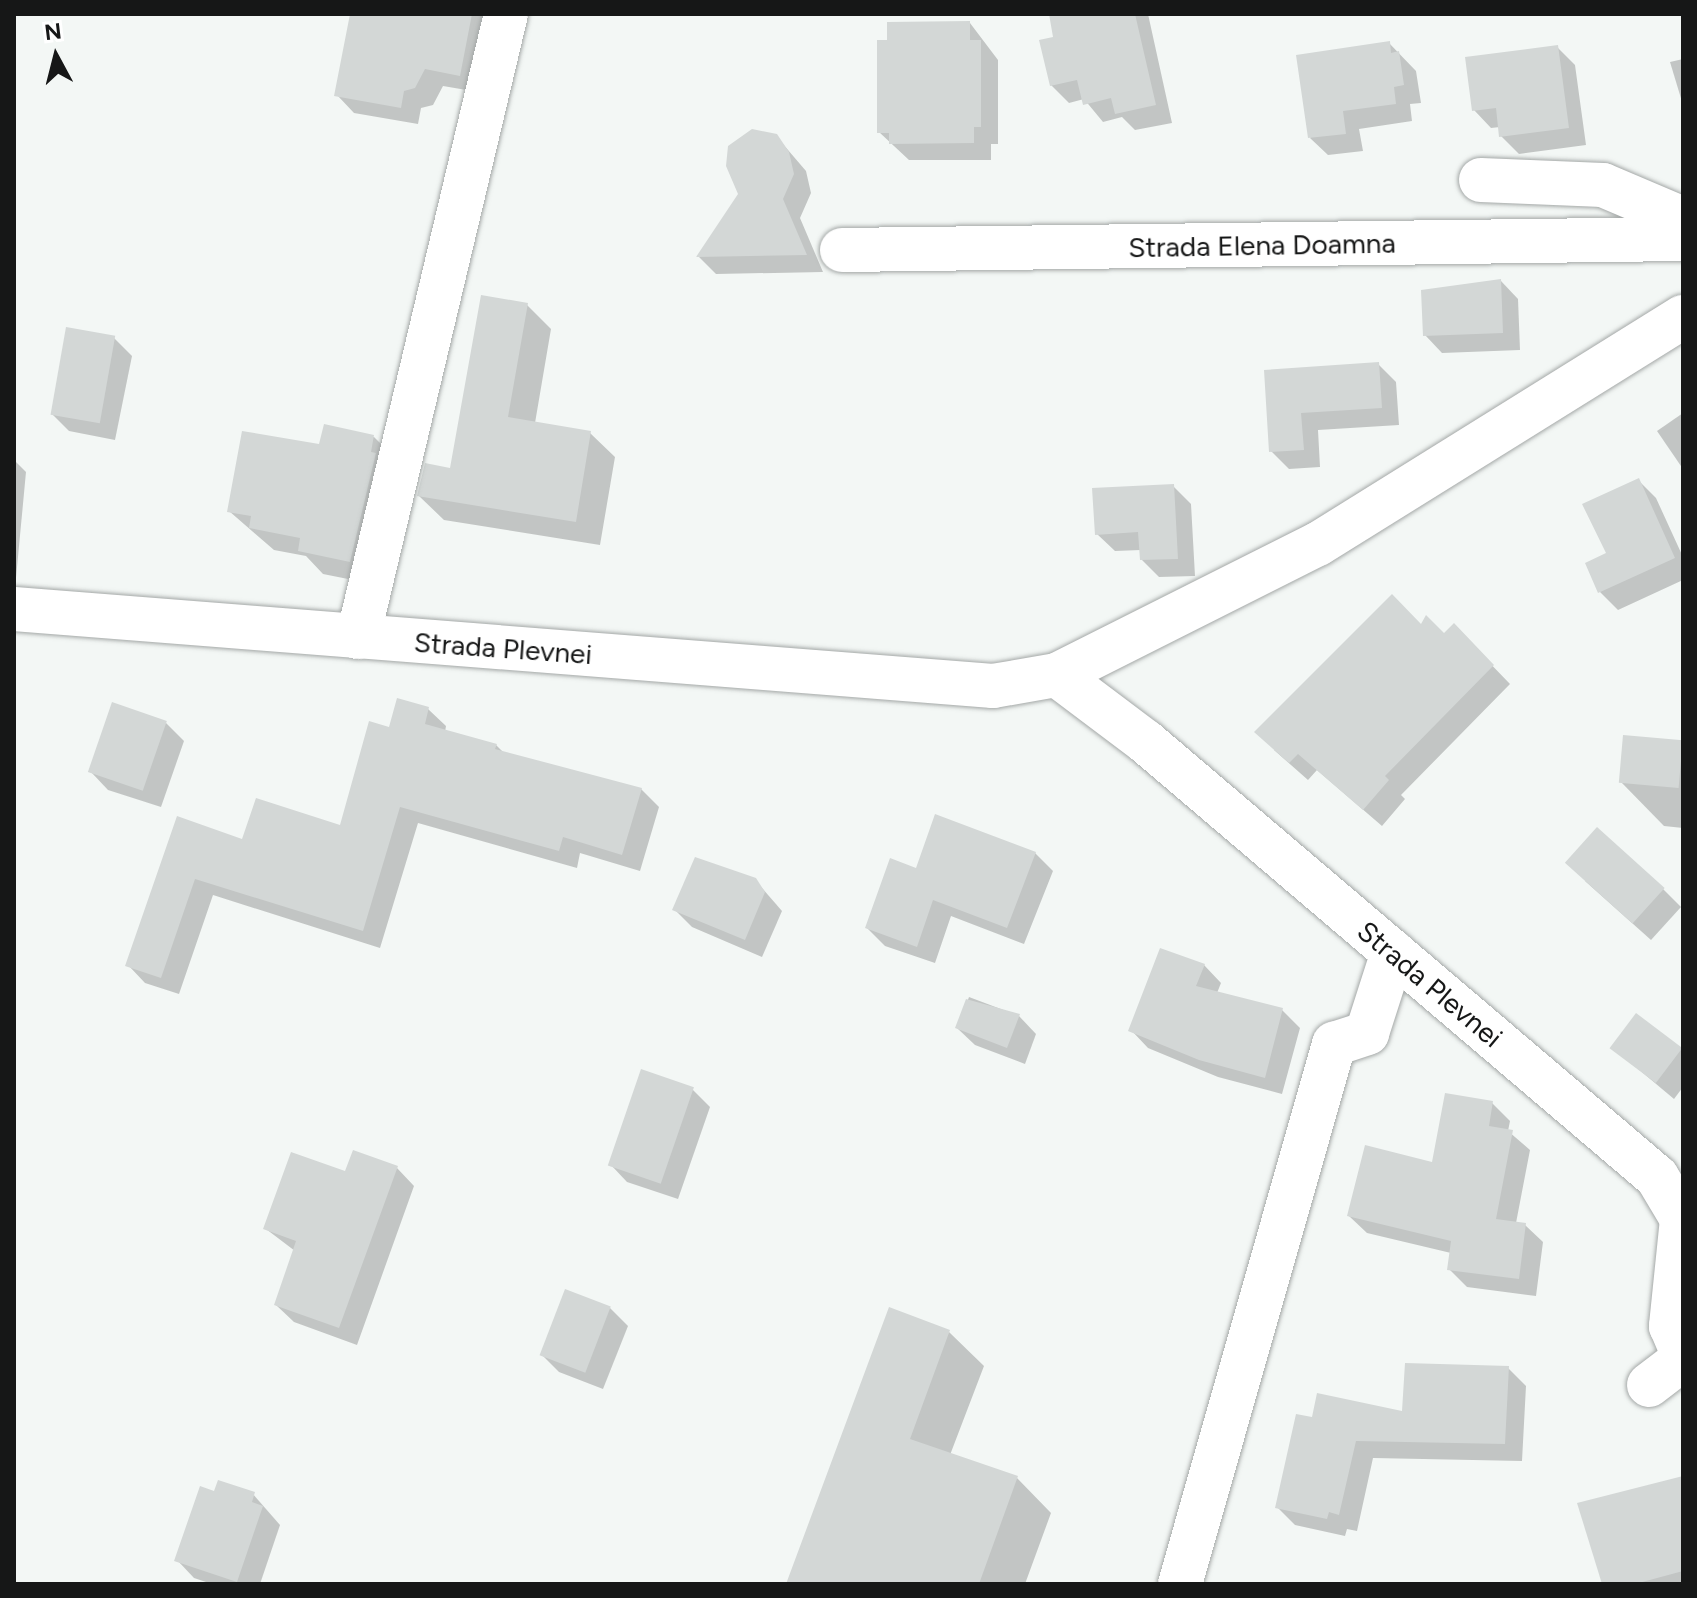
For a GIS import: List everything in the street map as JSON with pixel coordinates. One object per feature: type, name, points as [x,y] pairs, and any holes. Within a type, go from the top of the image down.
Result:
[{"type":"street","points":[[358,637],[506,14]]},
{"type":"street","points":[[1481,180],[1603,185],[1683,219]]},
{"type":"street","name":"Strada Elena Doamna","points":[[842,250],[1683,239]]},
{"type":"street","points":[[1057,675],[1318,544],[1683,317]]},
{"type":"street","name":"Strada Plevnei","points":[[14,609],[993,686],[1057,675],[1146,742],[1393,952],[1673,1197],[1682,1219],[1671,1326],[1683,1357]]},
{"type":"street","points":[[1180,1584],[1334,1044],[1367,1033],[1393,952]]},
{"type":"street","points":[[1649,1385],[1683,1357]]},
{"type":"building","points":[[350,14],[472,14],[460,76],[425,69],[415,88],[404,91],[401,108],[334,96]]},
{"type":"building","points":[[1049,14],[1135,14],[1156,105],[1115,114],[1111,98],[1083,105],[1077,80],[1050,86],[1039,40],[1053,37]]},
{"type":"building","points":[[970,21],[970,40],[981,40],[981,127],[974,127],[974,143],[889,144],[889,133],[877,133],[877,40],[887,40],[887,22]]},
{"type":"building","points":[[1390,41],[1391,53],[1399,51],[1404,85],[1394,87],[1396,104],[1343,111],[1346,134],[1308,138],[1296,55]]},
{"type":"building","points":[[1558,45],[1569,128],[1499,137],[1496,108],[1472,111],[1465,57]]},
{"type":"building","points":[[752,129],[777,134],[789,152],[794,174],[783,199],[807,255],[696,257],[738,194],[726,166],[728,146]]},
{"type":"building","points":[[1501,279],[1503,333],[1423,336],[1421,290]]},
{"type":"building","points":[[481,295],[528,303],[508,417],[591,431],[576,522],[417,496],[425,463],[450,468]]},
{"type":"building","points":[[66,327],[115,336],[100,423],[51,415]]},
{"type":"building","points":[[1379,362],[1382,408],[1301,413],[1304,450],[1269,452],[1264,370]]},
{"type":"building","points":[[324,424],[374,435],[371,452],[376,453],[350,562],[298,551],[300,538],[249,528],[251,516],[227,512],[242,431],[319,444]]},
{"type":"building","points":[[1639,478],[1675,558],[1598,593],[1585,563],[1606,553],[1582,504]]},
{"type":"building","points":[[1174,484],[1178,559],[1140,560],[1138,532],[1095,535],[1092,488]]},
{"type":"building","points":[[1392,594],[1421,624],[1426,615],[1444,633],[1454,623],[1494,665],[1385,776],[1389,780],[1363,810],[1298,754],[1289,763],[1254,732]]},
{"type":"building","points":[[397,698],[429,707],[425,724],[497,744],[495,749],[642,788],[622,855],[563,837],[559,851],[400,807],[363,931],[195,879],[161,978],[125,966],[177,816],[242,839],[256,798],[340,825],[369,721],[389,727]]},
{"type":"building","points":[[112,702],[167,721],[143,791],[88,772]]},
{"type":"building","points":[[1623,735],[1683,740],[1679,788],[1619,783]]},
{"type":"building","points":[[935,814],[1036,852],[1007,928],[933,900],[917,947],[865,928],[890,858],[916,868]]},
{"type":"building","points":[[1597,827],[1665,888],[1633,924],[1565,863]]},
{"type":"building","points":[[695,857],[756,878],[765,892],[745,940],[672,910]]},
{"type":"building","points":[[1160,948],[1205,964],[1196,986],[1283,1008],[1265,1078],[1199,1060],[1128,1031]]},
{"type":"building","points":[[966,999],[1020,1014],[1007,1048],[955,1028]]},
{"type":"building","points":[[1636,1013],[1682,1048],[1656,1083],[1610,1048]]},
{"type":"building","points":[[641,1069],[694,1087],[661,1184],[608,1165]]},
{"type":"building","points":[[1445,1093],[1493,1101],[1489,1126],[1513,1130],[1496,1219],[1526,1223],[1519,1279],[1447,1270],[1451,1241],[1347,1216],[1365,1145],[1432,1162]]},
{"type":"building","points":[[353,1150],[398,1166],[339,1328],[274,1305],[296,1241],[263,1229],[291,1152],[345,1171]]},
{"type":"building","points":[[565,1289],[611,1307],[585,1373],[540,1355]]},
{"type":"building","points":[[889,1307],[950,1330],[910,1439],[1018,1476],[979,1584],[786,1584]]},
{"type":"building","points":[[1405,1363],[1509,1366],[1505,1444],[1356,1441],[1339,1515],[1329,1512],[1327,1519],[1275,1508],[1296,1414],[1312,1417],[1317,1393],[1402,1411]]},
{"type":"building","points":[[1683,1476],[1683,1571],[1635,1584],[1602,1584],[1577,1503]]},
{"type":"building","points":[[218,1480],[255,1492],[252,1502],[263,1506],[237,1582],[174,1561],[200,1486],[214,1491]]}]
